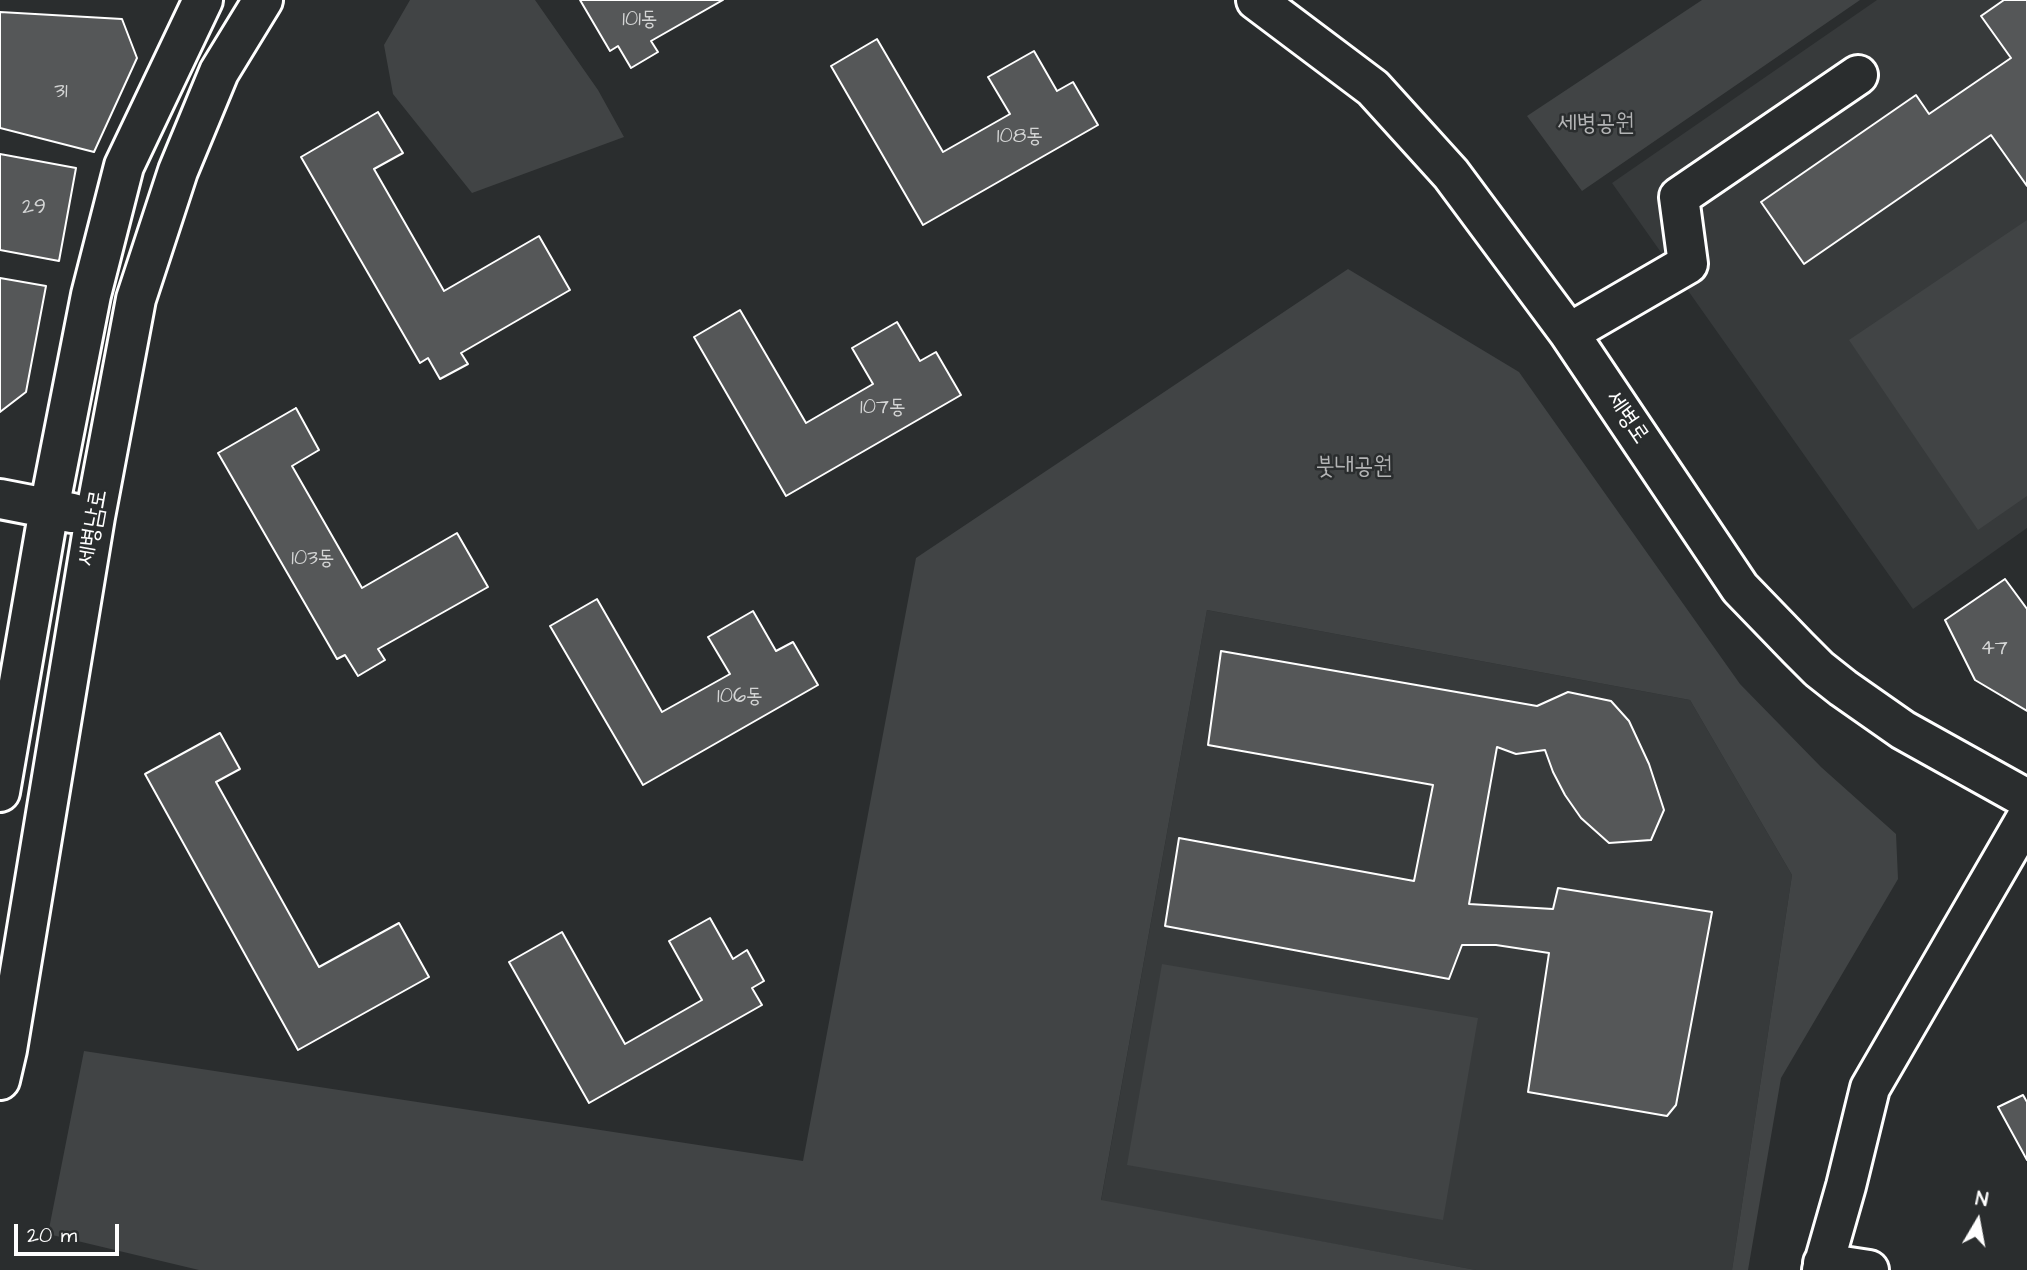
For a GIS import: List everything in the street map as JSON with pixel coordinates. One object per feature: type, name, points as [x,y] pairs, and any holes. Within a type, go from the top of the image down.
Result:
[{"type":"street","name":"세병남로","points":[[0,792],[49,509],[91,295],[124,166],[203,0]]},
{"type":"street","name":"세병남로","points":[[0,1080],[95,517],[136,299],[178,171],[219,72],[263,0]]},
{"type":"street","name":"세병로","points":[[1256,0],[1373,88],[1451,174],[1569,333],[1740,588],[1819,669],[1903,730],[2027,799]]},
{"type":"street","points":[[1569,333],[1688,264],[1679,197],[1858,75]]},
{"type":"street","points":[[0,499],[95,517]]},
{"type":"street","points":[[1868,1270],[1822,1266],[1846,1186],[1870,1088],[2027,817]]},
{"type":"shaded area","points":[[1877,0],[2027,0],[2027,528],[1913,609],[1612,183]]},
{"type":"shaded area","points":[[1207,610],[1690,700],[1792,875],[1732,1270],[1476,1270],[1101,1201]]},
{"type":"green space","points":[[410,0],[535,0],[598,90],[624,137],[472,193],[393,94],[384,45]]},
{"type":"green space","name":"세병공원","points":[[1702,0],[1860,0],[1582,191],[1527,116]]},
{"type":"green space","points":[[2027,220],[2027,496],[1978,530],[1849,340]]},
{"type":"green space","name":"붓내공원","points":[[1348,269],[1519,372],[1740,684],[1821,767],[1896,834],[1898,879],[1781,1078],[1748,1270],[1732,1270],[1792,875],[1690,700],[1207,610],[1101,1200],[1476,1270],[199,1270],[48,1234],[84,1051],[803,1161],[916,558]]},
{"type":"green space","points":[[1162,964],[1478,1018],[1443,1220],[1127,1165]]},
{"type":"building","points":[[580,0],[723,0],[651,41],[658,52],[631,68],[618,46],[610,51]]},
{"type":"building","points":[[2004,0],[2027,0],[2027,186],[1991,135],[1804,264],[1761,202],[1916,95],[1929,114],[2011,58],[1981,16]]},
{"type":"building","points":[[0,12],[122,19],[137,58],[94,152],[0,128]]},
{"type":"building","points":[[877,39],[943,152],[1010,114],[988,77],[1034,51],[1057,91],[1073,82],[1098,125],[923,225],[831,66]]},
{"type":"building","points":[[378,112],[403,153],[374,169],[444,291],[539,236],[570,290],[461,353],[468,364],[440,379],[428,358],[420,363],[301,157]]},
{"type":"building","points":[[0,154],[76,168],[59,261],[0,250]]},
{"type":"building","points":[[0,278],[46,286],[26,392],[0,412]]},
{"type":"building","points":[[740,310],[806,423],[873,384],[852,348],[897,322],[920,361],[936,352],[961,395],[786,496],[694,337]]},
{"type":"building","points":[[296,408],[319,450],[292,466],[362,588],[457,533],[488,587],[378,649],[385,660],[358,676],[345,655],[337,659],[218,453]]},
{"type":"building","points":[[2005,579],[2027,609],[2027,711],[1975,680],[1945,620]]},
{"type":"building","points":[[597,599],[662,712],[730,674],[708,637],[753,611],[776,651],[793,642],[818,685],[643,785],[550,626]]},
{"type":"building","points":[[1221,651],[1537,706],[1568,692],[1611,701],[1629,721],[1649,764],[1664,810],[1651,840],[1609,843],[1581,818],[1565,795],[1545,750],[1516,754],[1497,747],[1469,904],[1553,909],[1558,888],[1712,912],[1676,1105],[1667,1116],[1528,1092],[1549,953],[1496,945],[1462,945],[1449,979],[1165,926],[1179,838],[1414,881],[1433,785],[1208,745]]},
{"type":"building","points":[[220,733],[240,769],[216,782],[319,967],[399,923],[429,977],[298,1050],[145,774]]},
{"type":"building","points":[[710,918],[733,959],[747,950],[764,981],[752,988],[762,1005],[589,1103],[509,962],[562,932],[625,1044],[702,1000],[669,941]]},
{"type":"building","points":[[2023,1095],[2027,1102],[2027,1160],[1998,1107]]}]
